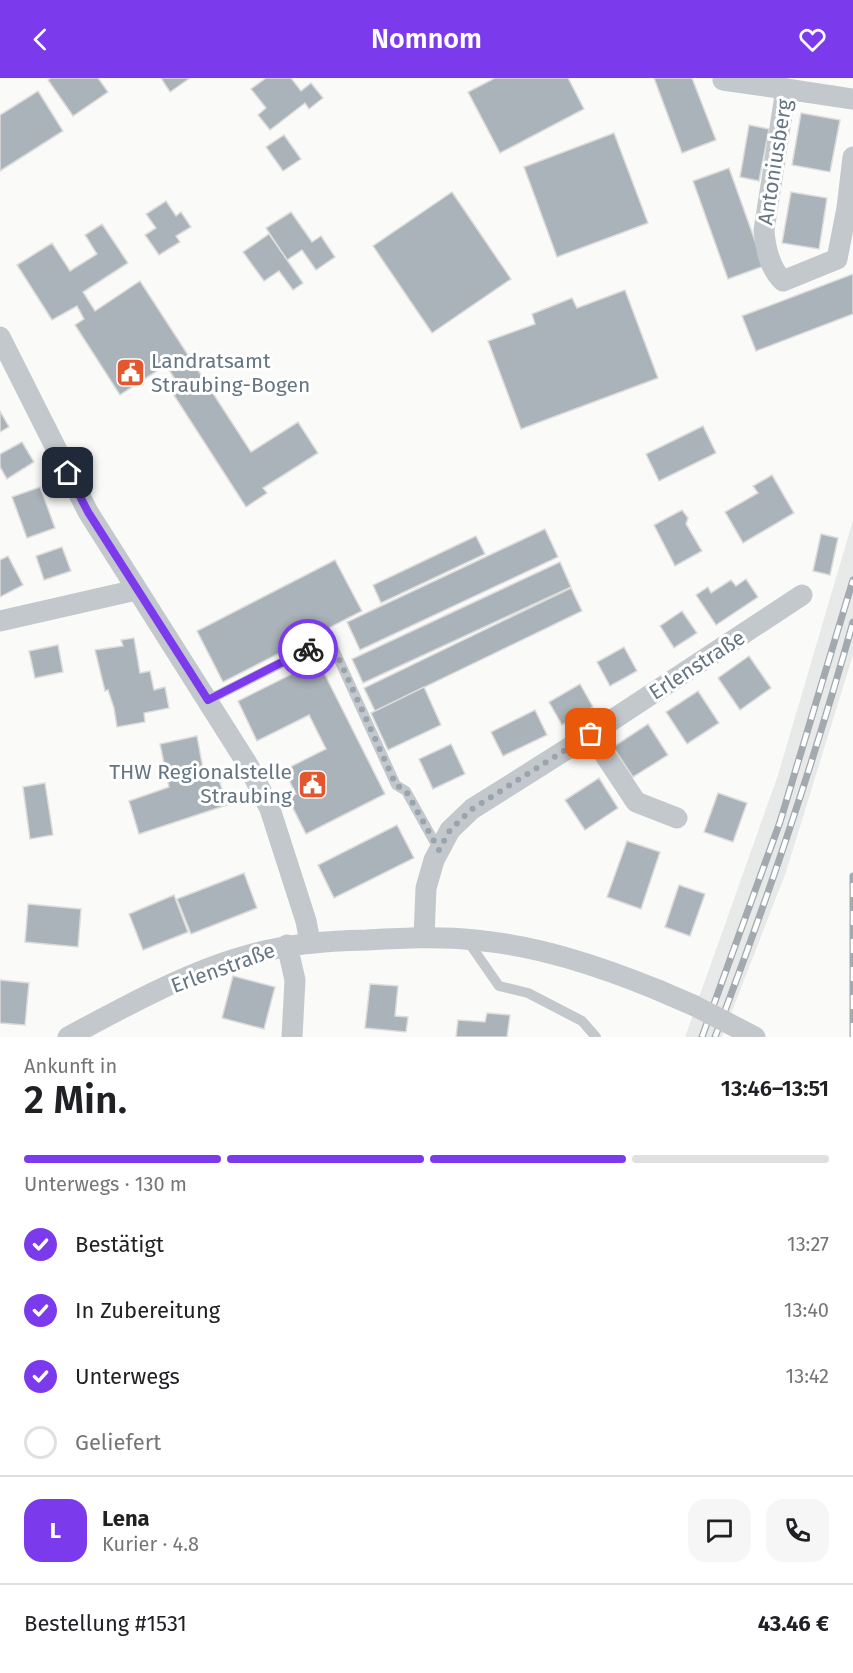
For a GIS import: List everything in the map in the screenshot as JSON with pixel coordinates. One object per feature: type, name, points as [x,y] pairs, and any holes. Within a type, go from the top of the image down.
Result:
[{"type":"street","points":[[721,79],[786,89]]},
{"type":"street","name":"Antoniusberg","points":[[853,99],[786,89],[764,230],[765,244],[773,265],[783,281],[837,259],[847,208],[853,157]]},
{"type":"street","points":[[0,337],[88,512],[248,765],[270,810],[306,921],[310,942]]},
{"type":"street","points":[[0,621],[136,590]]},
{"type":"street","name":"Erlenstraße","points":[[424,937],[426,888],[434,860],[450,830],[472,809],[591,734],[802,595]]},
{"type":"street","points":[[591,734],[636,802],[677,818]]},
{"type":"street","name":"Erlenstraße","points":[[68,1037],[136,1002],[204,971],[244,956],[287,945],[310,942],[424,937],[515,945],[554,954],[625,976],[694,1006],[755,1037]]},
{"type":"street","points":[[287,945],[295,980],[292,1037]]},
{"type":"lane","points":[[208,700],[317,645],[328,642],[334,648],[396,785],[406,791],[439,850]]},
{"type":"lane","points":[[466,939],[499,986],[528,993],[582,1021],[596,1037]]},
{"type":"shaded area","points":[[853,520],[853,655],[786,872],[722,1037],[685,1037],[778,775]]},
{"type":"building","points":[[51,78],[98,78],[108,92],[73,116],[48,80]]},
{"type":"building","points":[[161,78],[190,78],[170,92]]},
{"type":"building","points":[[266,78],[291,78],[301,91],[311,83],[323,98],[309,109],[305,103],[270,130],[258,115],[266,108],[251,89]]},
{"type":"building","points":[[495,78],[568,78],[584,109],[500,153],[468,92]]},
{"type":"building","points":[[654,78],[692,78],[716,140],[682,153]]},
{"type":"building","points":[[38,91],[63,131],[0,171],[0,115]]},
{"type":"building","points":[[801,113],[840,120],[830,172],[792,165]]},
{"type":"building","points":[[749,125],[769,129],[759,181],[740,177]]},
{"type":"building","points":[[614,133],[648,223],[557,257],[524,167]]},
{"type":"building","points":[[284,135],[301,159],[283,171],[266,147]]},
{"type":"building","points":[[729,168],[764,266],[728,279],[693,181]]},
{"type":"building","points":[[452,192],[511,279],[432,333],[373,246]]},
{"type":"building","points":[[791,192],[827,198],[819,249],[782,243]]},
{"type":"building","points":[[166,201],[176,216],[181,212],[191,227],[176,236],[180,242],[159,255],[145,235],[156,228],[146,214]]},
{"type":"building","points":[[291,212],[312,242],[321,236],[335,257],[316,270],[302,250],[287,260],[266,228]]},
{"type":"building","name":"Landratsamt Straubing-Bogen","points":[[102,224],[128,263],[83,292],[95,311],[140,281],[251,452],[298,422],[318,453],[263,488],[267,493],[246,507],[168,386],[176,381],[166,365],[120,395],[75,325],[84,319],[77,306],[52,320],[17,265],[52,243],[70,271],[97,254],[85,235]]},
{"type":"building","points":[[269,234],[303,283],[293,290],[279,271],[264,281],[243,252]]},
{"type":"building","points":[[853,274],[853,314],[756,351],[742,316]]},
{"type":"building","points":[[625,290],[658,378],[521,429],[488,341],[535,324],[532,314],[572,298],[577,308]]},
{"type":"building","points":[[0,411],[9,427],[0,432]]},
{"type":"building","points":[[703,426],[716,453],[659,481],[646,454]]},
{"type":"building","points":[[22,442],[34,462],[7,479],[0,467],[0,454]]},
{"type":"building","points":[[772,475],[794,513],[743,543],[725,512],[758,493],[753,486]]},
{"type":"building","points":[[40,487],[55,528],[27,538],[12,497]]},
{"type":"building","points":[[682,510],[688,518],[686,524],[702,551],[675,566],[654,525]]},
{"type":"building","points":[[545,529],[558,557],[360,650],[347,622]]},
{"type":"building","points":[[821,534],[838,538],[830,575],[813,571]]},
{"type":"building","points":[[476,536],[485,554],[381,603],[373,585]]},
{"type":"building","points":[[62,547],[71,571],[44,580],[36,556]]},
{"type":"building","points":[[8,556],[23,585],[0,597],[0,560]]},
{"type":"building","points":[[335,560],[362,611],[223,682],[197,631]]},
{"type":"building","points":[[560,562],[571,587],[363,683],[352,659]]},
{"type":"building","points":[[746,579],[758,597],[716,625],[696,595],[708,587],[711,593],[731,580],[736,586]]},
{"type":"building","points":[[571,588],[582,611],[375,711],[364,688]]},
{"type":"building","points":[[682,611],[697,633],[674,648],[660,626]]},
{"type":"building","points":[[134,638],[140,673],[150,671],[154,690],[165,687],[169,708],[144,713],[145,722],[117,727],[114,708],[108,690],[105,691],[95,650],[123,646],[121,640]]},
{"type":"building","points":[[58,645],[63,672],[35,678],[29,651]]},
{"type":"building","points":[[624,647],[637,671],[610,686],[597,662]]},
{"type":"building","points":[[749,656],[771,688],[740,710],[718,678]]},
{"type":"building","points":[[318,661],[385,794],[306,834],[288,798],[296,794],[284,770],[326,749],[309,715],[257,741],[238,701]]},
{"type":"building","points":[[580,684],[593,707],[562,725],[549,702]]},
{"type":"building","points":[[424,687],[441,725],[388,750],[371,713]]},
{"type":"building","points":[[698,691],[719,723],[687,744],[666,712]]},
{"type":"building","points":[[535,710],[547,735],[503,756],[491,732]]},
{"type":"building","points":[[648,724],[668,755],[633,777],[613,747]]},
{"type":"building","points":[[197,736],[204,774],[216,771],[227,805],[139,834],[129,801],[169,787],[160,744]]},
{"type":"building","points":[[451,744],[465,774],[433,789],[419,759]]},
{"type":"building","points":[[599,778],[618,808],[585,830],[565,800]]},
{"type":"building","points":[[45,783],[53,835],[30,839],[23,787]]},
{"type":"building","points":[[718,793],[747,803],[733,842],[704,832]]},
{"type":"building","points":[[397,825],[414,858],[334,898],[318,865]]},
{"type":"building","points":[[627,841],[660,852],[641,909],[607,897]]},
{"type":"building","points":[[244,873],[257,908],[191,934],[177,899]]},
{"type":"building","points":[[679,885],[705,894],[690,936],[665,927]]},
{"type":"building","points":[[174,895],[188,932],[143,950],[129,914]]},
{"type":"building","points":[[28,904],[81,909],[78,947],[25,942]]},
{"type":"building","points":[[233,976],[275,987],[264,1029],[222,1018]]},
{"type":"building","points":[[0,980],[29,983],[25,1025],[0,1023]]},
{"type":"building","points":[[370,984],[398,986],[395,1016],[408,1017],[406,1032],[365,1028]]},
{"type":"building","points":[[487,1013],[510,1015],[507,1037],[456,1037],[458,1020],[485,1022]]},
{"type":"railway","points":[[702,1037],[780,822],[853,580]]},
{"type":"railway","points":[[715,1037],[789,831],[853,622]]},
{"type":"railway","points":[[853,876],[853,1037]]},
{"type":"way so far","points":[[308,649],[328,642],[334,648],[396,785],[406,791],[439,850],[450,830],[472,809],[591,734]]},
{"type":"place","name":"Landratsamt Straubing-Bogen","points":[[130,373]]},
{"type":"place","name":"THW Regionalstelle Straubing","points":[[313,784]]},
{"type":"route","points":[[68,473],[88,512],[136,590],[208,700],[308,649]]}]
